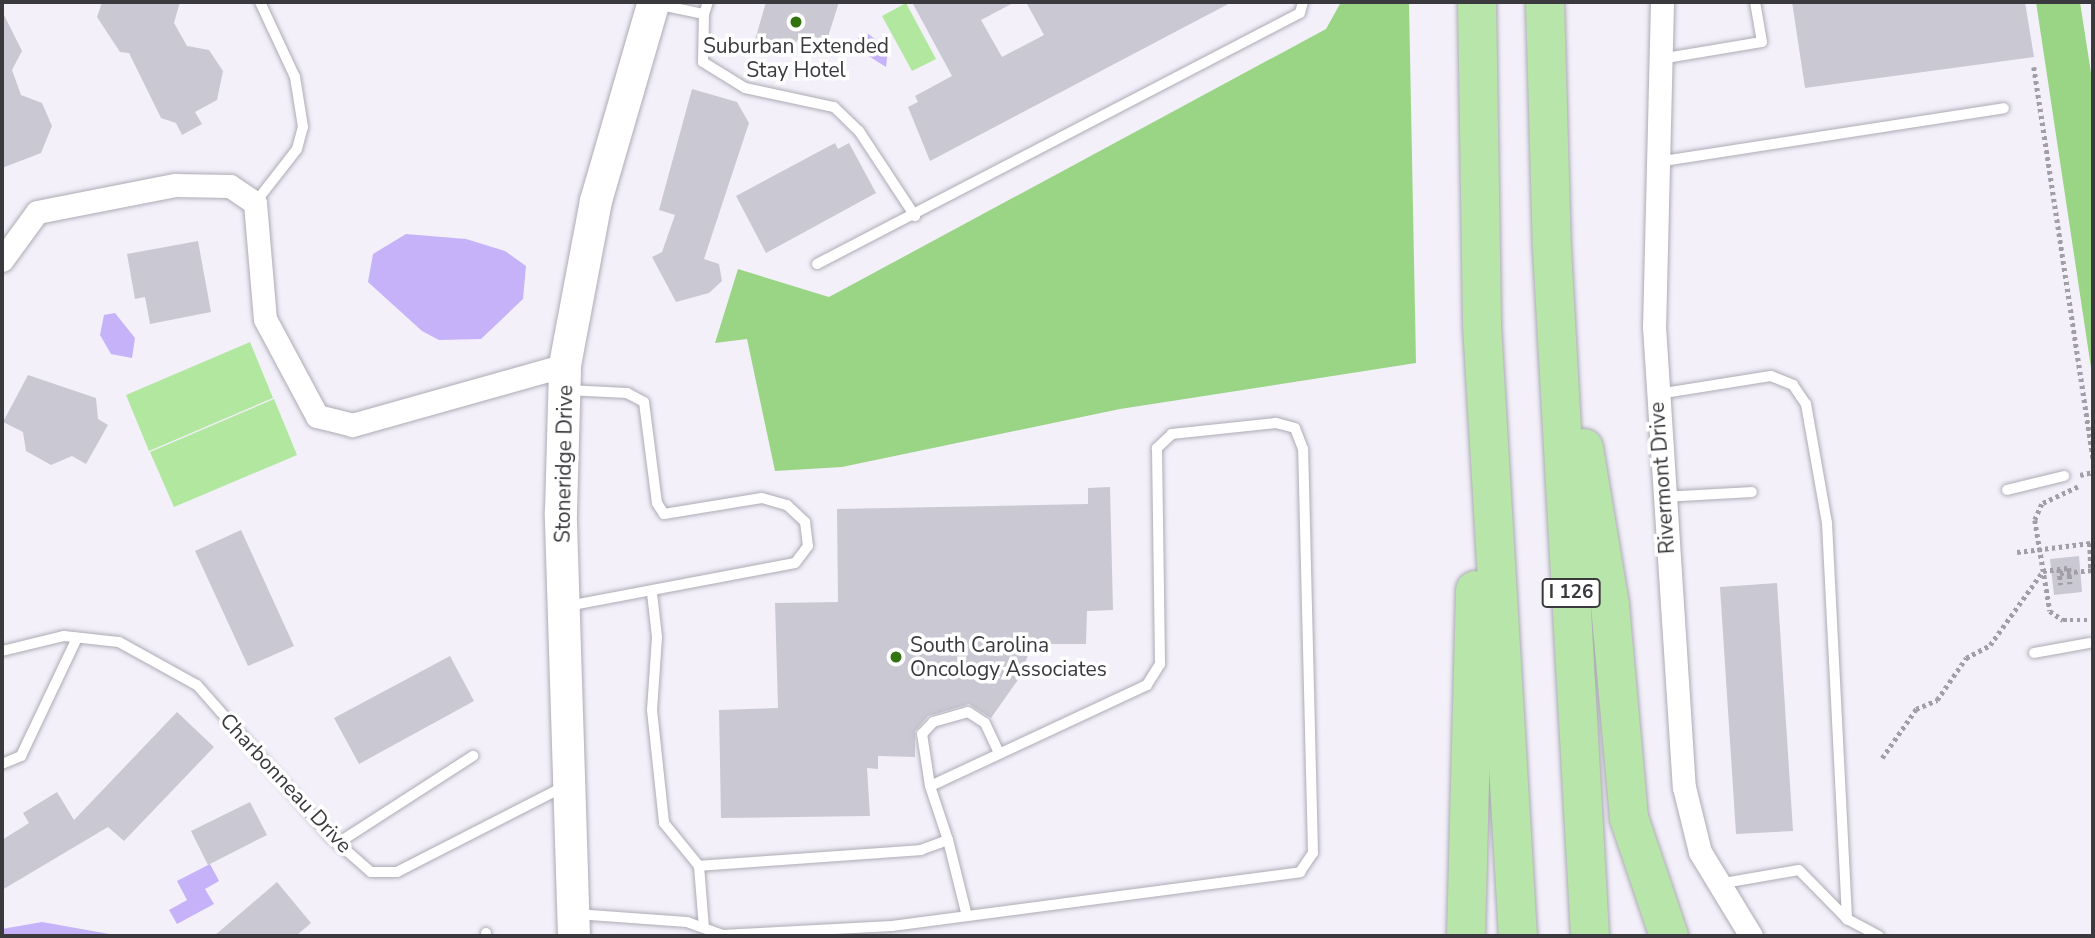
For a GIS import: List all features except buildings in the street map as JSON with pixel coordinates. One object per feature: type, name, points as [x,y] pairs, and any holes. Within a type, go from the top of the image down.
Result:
[{"type":"highway","points":[[1466,936],[1482,326],[1477,2]]},
{"type":"highway","name":"I 126","points":[[1545,2],[1552,249],[1590,936]]},
{"type":"highway","points":[[1552,249],[1610,605],[1629,818],[1669,936]]},
{"type":"highway","points":[[1482,326],[1518,936]]},
{"type":"street","name":"Stoneridge Drive","points":[[573,925],[564,607],[565,377],[596,201],[653,2]]},
{"type":"street","name":"Rivermont Drive","points":[[1661,2],[1654,163],[1657,394],[1684,787],[1715,885],[1751,936]]},
{"type":"street","points":[[2,260],[37,212],[175,185],[230,186],[255,203],[265,319],[317,416],[352,425],[565,377]]},
{"type":"lane","points":[[255,203],[290,159],[303,127],[295,78],[260,2]]},
{"type":"lane","points":[[653,2],[704,14]]},
{"type":"lane","points":[[708,2],[704,14],[703,62],[745,88],[834,107],[859,131],[915,216]]},
{"type":"lane","points":[[817,264],[915,216],[1300,13],[1303,2]]},
{"type":"lane","points":[[1659,59],[1762,42],[1755,2]]},
{"type":"lane","points":[[1654,163],[2004,108]]},
{"type":"lane","points":[[1657,394],[1771,376],[1793,384],[1806,404],[1828,523],[1847,919]]},
{"type":"lane","points":[[564,607],[652,593],[795,563],[808,546],[805,522],[787,505],[762,498],[664,514],[657,503],[644,402],[627,393],[565,377]]},
{"type":"lane","points":[[573,925],[704,928],[722,935],[967,916],[1300,872],[1313,853],[1303,449],[1296,428],[1276,423],[1171,434],[1157,448],[1160,664],[1147,685],[930,786]]},
{"type":"lane","points":[[2007,490],[2064,476]]},
{"type":"lane","points":[[1663,497],[1752,492]]},
{"type":"lane","points":[[652,593],[657,637],[652,709],[664,823],[699,866],[704,928]]},
{"type":"lane","points":[[2,764],[21,756],[77,638]]},
{"type":"lane","name":"Charbonneau Drive","points":[[2,652],[77,638],[119,642],[197,685],[338,843],[371,872],[397,872],[569,784]]},
{"type":"lane","points":[[2034,653],[2088,643]]},
{"type":"lane","points":[[967,916],[948,839],[930,786],[922,734],[933,722],[968,712],[985,723],[999,753]]},
{"type":"lane","points":[[338,843],[473,756]]},
{"type":"lane","points":[[699,866],[921,850],[948,839]]},
{"type":"lane","points":[[1715,885],[1799,870],[1847,919],[1879,936]]},
{"type":"path","points":[[2034,67],[2093,459]]},
{"type":"path","points":[[2035,520],[2053,615],[2093,620]]},
{"type":"path","points":[[2017,552],[2090,542],[2092,570],[2060,573],[2061,585],[2059,569]]},
{"type":"path","points":[[1882,758],[1916,709],[1937,700],[1966,658],[1990,645],[2043,571],[2069,568],[2070,584],[2069,572]]},
{"type":"green space","points":[[1341,2],[1409,2],[1416,363],[1120,409],[842,467],[775,471],[747,339],[715,343],[738,269],[829,297],[1326,29]]},
{"type":"green space","points":[[2036,2],[2080,2],[2093,86],[2093,381]]},
{"type":"green space","points":[[906,3],[936,59],[912,71],[882,16]]},
{"type":"green space","points":[[250,342],[273,398],[149,451],[126,395]]},
{"type":"green space","points":[[274,399],[297,455],[174,507],[150,452]]},
{"type":"shaded area","points":[[867,33],[888,49],[886,67],[859,50],[858,38]]},
{"type":"shaded area","points":[[406,234],[466,239],[505,251],[526,266],[523,299],[481,339],[439,340],[422,331],[368,282],[373,254]]},
{"type":"shaded area","points":[[115,313],[135,338],[132,358],[111,354],[100,335],[104,315]]},
{"type":"shaded area","points":[[210,864],[219,881],[205,889],[214,904],[177,924],[169,910],[187,900],[177,881]]},
{"type":"shaded area","points":[[42,922],[116,936],[2,936],[2,929]]},
{"type":"place","name":"Suburban Extended Stay Hotel","points":[[796,22]]},
{"type":"place","name":"South Carolina Oncology Associates","points":[[896,657]]}]
